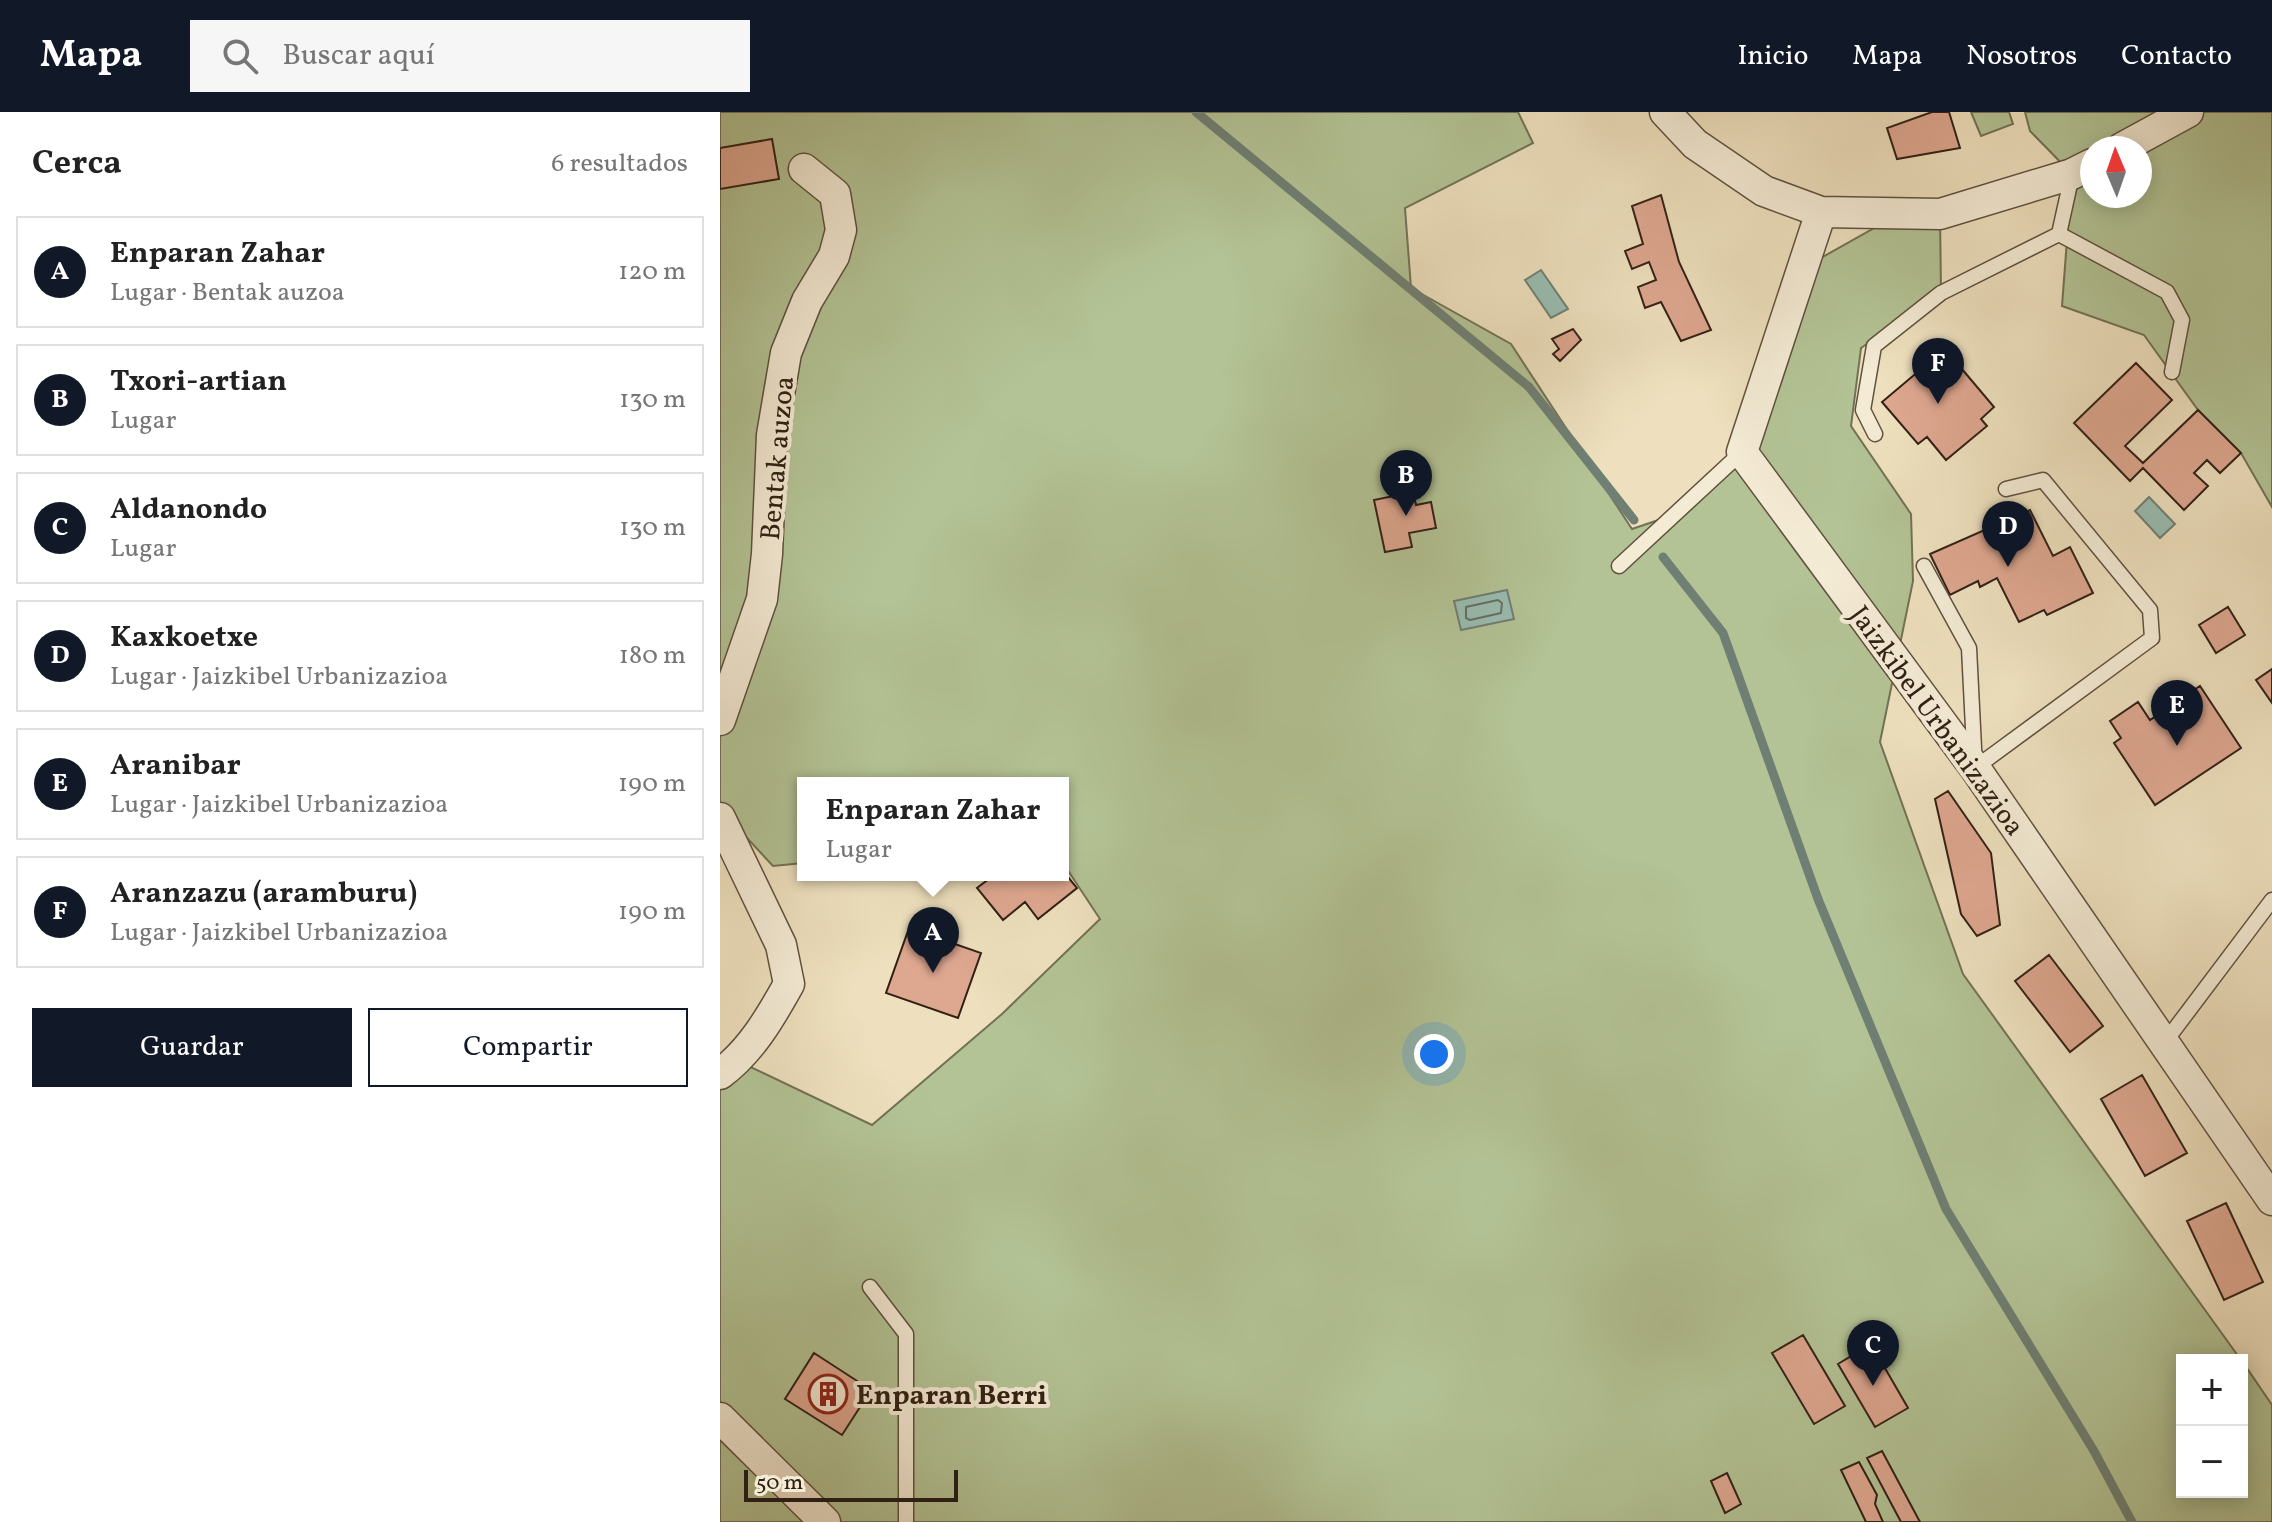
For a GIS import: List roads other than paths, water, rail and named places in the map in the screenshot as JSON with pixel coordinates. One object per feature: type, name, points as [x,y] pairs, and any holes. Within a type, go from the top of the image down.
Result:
[{"type":"street","points":[[1665,112],[1695,144],[1764,191],[1821,212],[1940,214],[2080,170]]},
{"type":"street","points":[[2144,136],[2188,112]]},
{"type":"street","name":"Bentak auzoa","points":[[720,720],[762,599],[772,435],[786,353],[807,301],[834,256],[841,230],[835,194],[804,169]]},
{"type":"street","points":[[1742,452],[1821,212]]},
{"type":"street","name":"Jaizkibel Urbanizazioa","points":[[1742,452],[1975,768],[2272,1200]]},
{"type":"street","points":[[720,818],[781,945],[789,984],[767,1023],[737,1062],[720,1074]]},
{"type":"street","points":[[720,1418],[825,1522]]},
{"type":"lane","points":[[1875,434],[1863,410],[1874,346],[1941,293],[2059,234],[2080,175]]},
{"type":"lane","points":[[2059,234],[2167,292],[2182,320],[2172,372]]},
{"type":"lane","points":[[1619,566],[1742,452]]},
{"type":"lane","points":[[1975,768],[2152,638],[2150,610],[2043,480],[2006,489]]},
{"type":"lane","points":[[1924,566],[1969,648],[1975,768]]},
{"type":"lane","points":[[2165,1042],[2272,900]]},
{"type":"lane","points":[[870,1287],[906,1334],[906,1522]]},
{"type":"water","points":[[1541,270],[1568,309],[1551,318],[1525,280]]},
{"type":"water","points":[[2149,497],[2175,524],[2160,538],[2135,511]]},
{"type":"water","points":[[1507,590],[1514,619],[1461,630],[1454,601]]},
{"type":"waterway","points":[[1196,112],[1529,387],[1634,520]]},
{"type":"waterway","points":[[1663,557],[1723,633],[1818,899],[1946,1209],[2094,1451],[2132,1522]]},
{"type":"place","name":"Aranzazu (aramburu)","points":[[1938,404]]},
{"type":"place","name":"Txori-artian","points":[[1406,516]]},
{"type":"place","name":"Kaxkoetxe","points":[[2008,567]]},
{"type":"place","name":"Aranibar","points":[[2177,746]]},
{"type":"place","name":"Enparan Zahar","points":[[933,973]]},
{"type":"place","name":"Aldanondo","points":[[1873,1386]]},
{"type":"place","name":"Enparan Berri","points":[[828,1394]]}]
